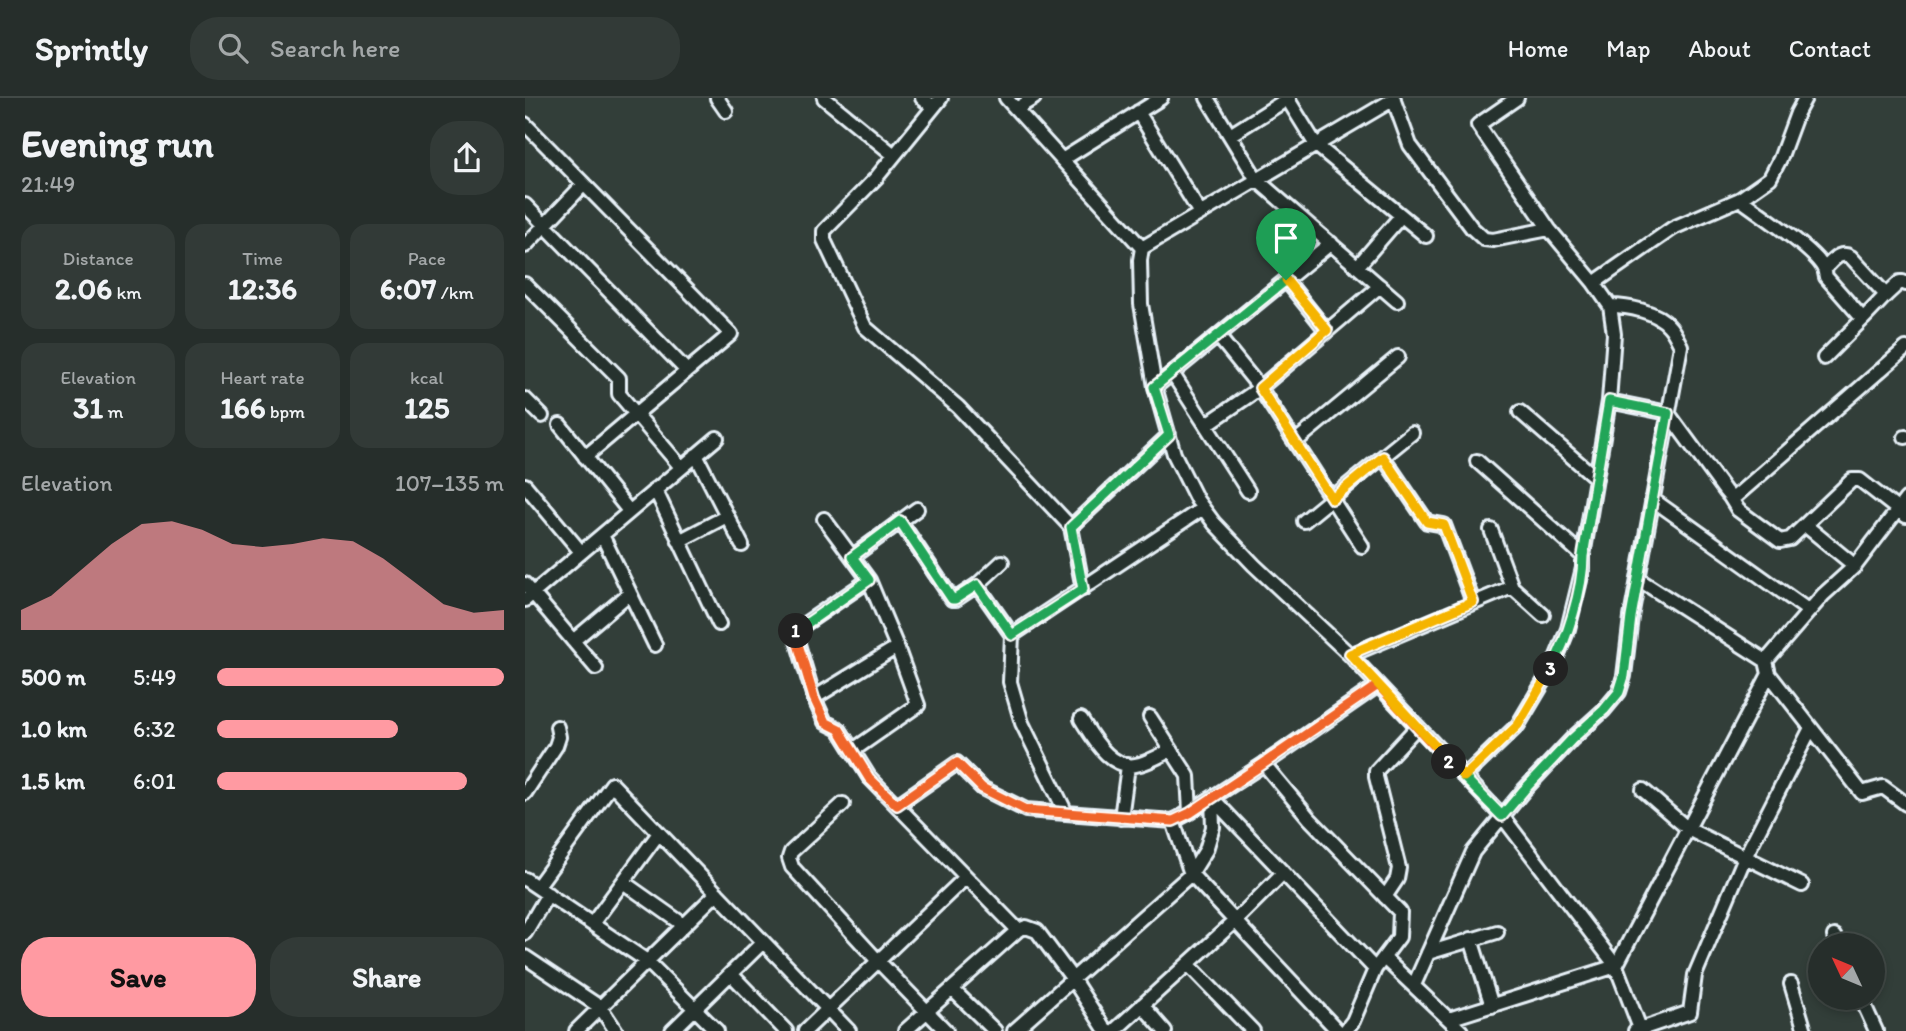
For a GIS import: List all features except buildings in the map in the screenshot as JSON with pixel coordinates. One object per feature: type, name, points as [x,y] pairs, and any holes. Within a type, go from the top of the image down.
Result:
[{"type":"street","points":[[717,98],[726,110]]},
{"type":"street","points":[[824,98],[894,155]]},
{"type":"street","points":[[922,98],[937,103],[876,178],[824,231],[824,240],[865,327],[958,407],[1071,527],[1083,589]]},
{"type":"street","points":[[1006,98],[1142,248]]},
{"type":"street","points":[[1016,109],[1034,98]]},
{"type":"street","points":[[1062,160],[1161,98]]},
{"type":"street","points":[[1207,98],[1257,180],[1397,301]]},
{"type":"street","points":[[1230,135],[1288,98],[1316,145],[1426,236]]},
{"type":"street","points":[[1464,777],[1518,725],[1553,666],[1568,629],[1583,569],[1595,477],[1609,401],[1614,334],[1610,306],[1549,229],[1478,125],[1517,98]]},
{"type":"street","points":[[1594,283],[1673,228],[1740,199],[1770,178],[1805,98]]},
{"type":"street","points":[[1549,229],[1493,240],[1484,239],[1472,228],[1410,145],[1393,99],[1142,248],[1141,304],[1154,387],[1174,454],[1197,500],[1214,523],[1254,565],[1350,654],[1502,816],[1616,966],[1639,1030],[1690,1012],[1695,975],[1745,857],[1811,728]]},
{"type":"street","points":[[1138,112],[1200,213]]},
{"type":"street","points":[[525,124],[731,334],[585,457]]},
{"type":"street","points":[[525,246],[585,184]]},
{"type":"street","points":[[1740,199],[1807,249],[1825,269],[1826,277],[1863,319]]},
{"type":"street","points":[[525,205],[687,372]]},
{"type":"street","points":[[1357,267],[1401,216]]},
{"type":"street","points":[[1154,387],[1331,243]]},
{"type":"street","points":[[1825,269],[1839,255],[1845,254],[1851,257],[1886,295]]},
{"type":"street","points":[[1286,280],[1327,330]]},
{"type":"street","points":[[1824,358],[1900,282],[1906,284]]},
{"type":"street","points":[[525,284],[619,378],[619,394],[681,467]]},
{"type":"street","points":[[1206,425],[1260,388],[1380,286]]},
{"type":"street","points":[[1413,985],[1473,852],[1524,790],[1572,739],[1604,710],[1619,692],[1624,676],[1631,617],[1681,346],[1668,324],[1648,313],[1626,306],[1610,306]]},
{"type":"street","points":[[1218,336],[1260,388],[1362,546]]},
{"type":"street","points":[[1730,497],[1736,496],[1906,348]]},
{"type":"street","points":[[1295,442],[1398,357]]},
{"type":"street","points":[[1172,373],[1248,491]]},
{"type":"street","points":[[525,399],[542,416]]},
{"type":"street","points":[[1447,1024],[1492,1006],[1616,966],[1688,829],[1767,667],[1809,611],[1855,566],[1903,508],[1860,480],[1852,480],[1790,539],[1780,541],[1738,510],[1668,413],[1609,401]]},
{"type":"street","points":[[1520,412],[1595,477]]},
{"type":"street","points":[[560,425],[629,511]]},
{"type":"street","points":[[1304,521],[1412,433]]},
{"type":"street","points":[[1071,527],[1169,435]]},
{"type":"street","points":[[596,668],[528,592],[717,438]]},
{"type":"street","points":[[696,455],[742,545]]},
{"type":"street","points":[[1383,457],[1427,522],[1444,525],[1473,602]]},
{"type":"street","points":[[1477,461],[1583,556]]},
{"type":"street","points":[[525,485],[580,552]]},
{"type":"street","points":[[655,489],[719,624]]},
{"type":"street","points":[[1653,499],[1809,611]]},
{"type":"street","points":[[1012,635],[1203,508]]},
{"type":"street","points":[[852,557],[918,509]]},
{"type":"street","points":[[679,541],[727,516]]},
{"type":"street","points":[[824,519],[869,580],[918,705],[852,751]]},
{"type":"street","points":[[900,521],[952,599],[977,585],[1002,562]]},
{"type":"street","points":[[1805,525],[1855,566]]},
{"type":"street","points":[[1491,530],[1512,587],[1543,615]]},
{"type":"street","points":[[601,535],[655,645]]},
{"type":"street","points":[[1638,579],[1767,667],[1862,793],[1883,788],[1906,804]]},
{"type":"street","points":[[869,580],[796,630],[814,698],[825,722],[839,729],[869,778],[1019,930]]},
{"type":"street","points":[[977,585],[1012,635],[1010,682],[1022,723],[1066,813]]},
{"type":"street","points":[[1350,654],[1512,587]]},
{"type":"street","points":[[573,641],[630,593]]},
{"type":"street","points":[[814,698],[897,647]]},
{"type":"street","points":[[897,805],[957,763],[982,788],[1026,810],[1173,821],[1190,813],[1378,685]]},
{"type":"street","points":[[1150,717],[1188,776],[1190,813]]},
{"type":"street","points":[[1081,719],[1111,758],[1128,766],[1138,765],[1171,750]]},
{"type":"street","points":[[525,793],[556,746],[559,737],[557,727]]},
{"type":"street","points":[[1385,897],[1397,879],[1399,867],[1376,771],[1417,727]]},
{"type":"street","points":[[1263,764],[1309,818],[1400,912],[1399,937],[1375,969],[1349,1026],[1363,1031]]},
{"type":"street","points":[[1121,818],[1128,766]]},
{"type":"street","points":[[525,933],[542,890],[612,784],[849,1031]]},
{"type":"street","points":[[1643,790],[1688,829],[1802,885]]},
{"type":"street","points":[[1212,798],[1375,969]]},
{"type":"street","points":[[1014,1031],[1191,874],[1206,850],[1213,827],[1212,798]]},
{"type":"street","points":[[843,804],[792,852],[789,858],[792,867],[946,1031]]},
{"type":"street","points":[[1173,821],[1191,874],[1338,1031]]},
{"type":"street","points":[[592,924],[659,832]]},
{"type":"street","points":[[1114,1031],[1235,921],[1283,873]]},
{"type":"street","points":[[805,1031],[967,877]]},
{"type":"street","points":[[525,879],[647,961],[717,1031]]},
{"type":"street","points":[[623,882],[684,925]]},
{"type":"street","points":[[576,1031],[717,893]]},
{"type":"street","points":[[905,1031],[1019,930],[1026,927],[1037,931],[1072,978],[1106,1031]]},
{"type":"street","points":[[1428,953],[1497,932]]},
{"type":"street","points":[[1471,939],[1492,1006]]},
{"type":"street","points":[[672,1031],[763,942]]},
{"type":"street","points":[[525,957],[600,1007],[616,1031]]},
{"type":"street","points":[[1384,958],[1413,985],[1447,1024],[1461,1031]]},
{"type":"street","points":[[1188,964],[1253,1031]]},
{"type":"street","points":[[731,974],[786,1031]]},
{"type":"street","points":[[1791,984],[1805,1031]]},
{"type":"street","points":[[953,989],[995,1031]]},
{"type":"street","points":[[1142,1006],[1165,1031]]},
{"type":"street","points":[[1866,1010],[1876,1031]]},
{"type":"route","points":[[1286,280],[1154,387],[1169,435],[1071,527],[1083,589],[1012,635],[977,585],[952,599],[900,521],[852,557],[869,580],[796,630],[814,698],[825,722],[839,729],[869,778],[897,805],[957,763],[982,788],[1026,810],[1173,821],[1190,813],[1378,685],[1464,777],[1502,816],[1619,692],[1624,676],[1631,617],[1668,413],[1609,401],[1595,477],[1583,569],[1568,629],[1553,666],[1518,725],[1464,777],[1350,654],[1473,602],[1444,525],[1427,522],[1383,457],[1332,499],[1260,388],[1327,330],[1286,280]]}]
